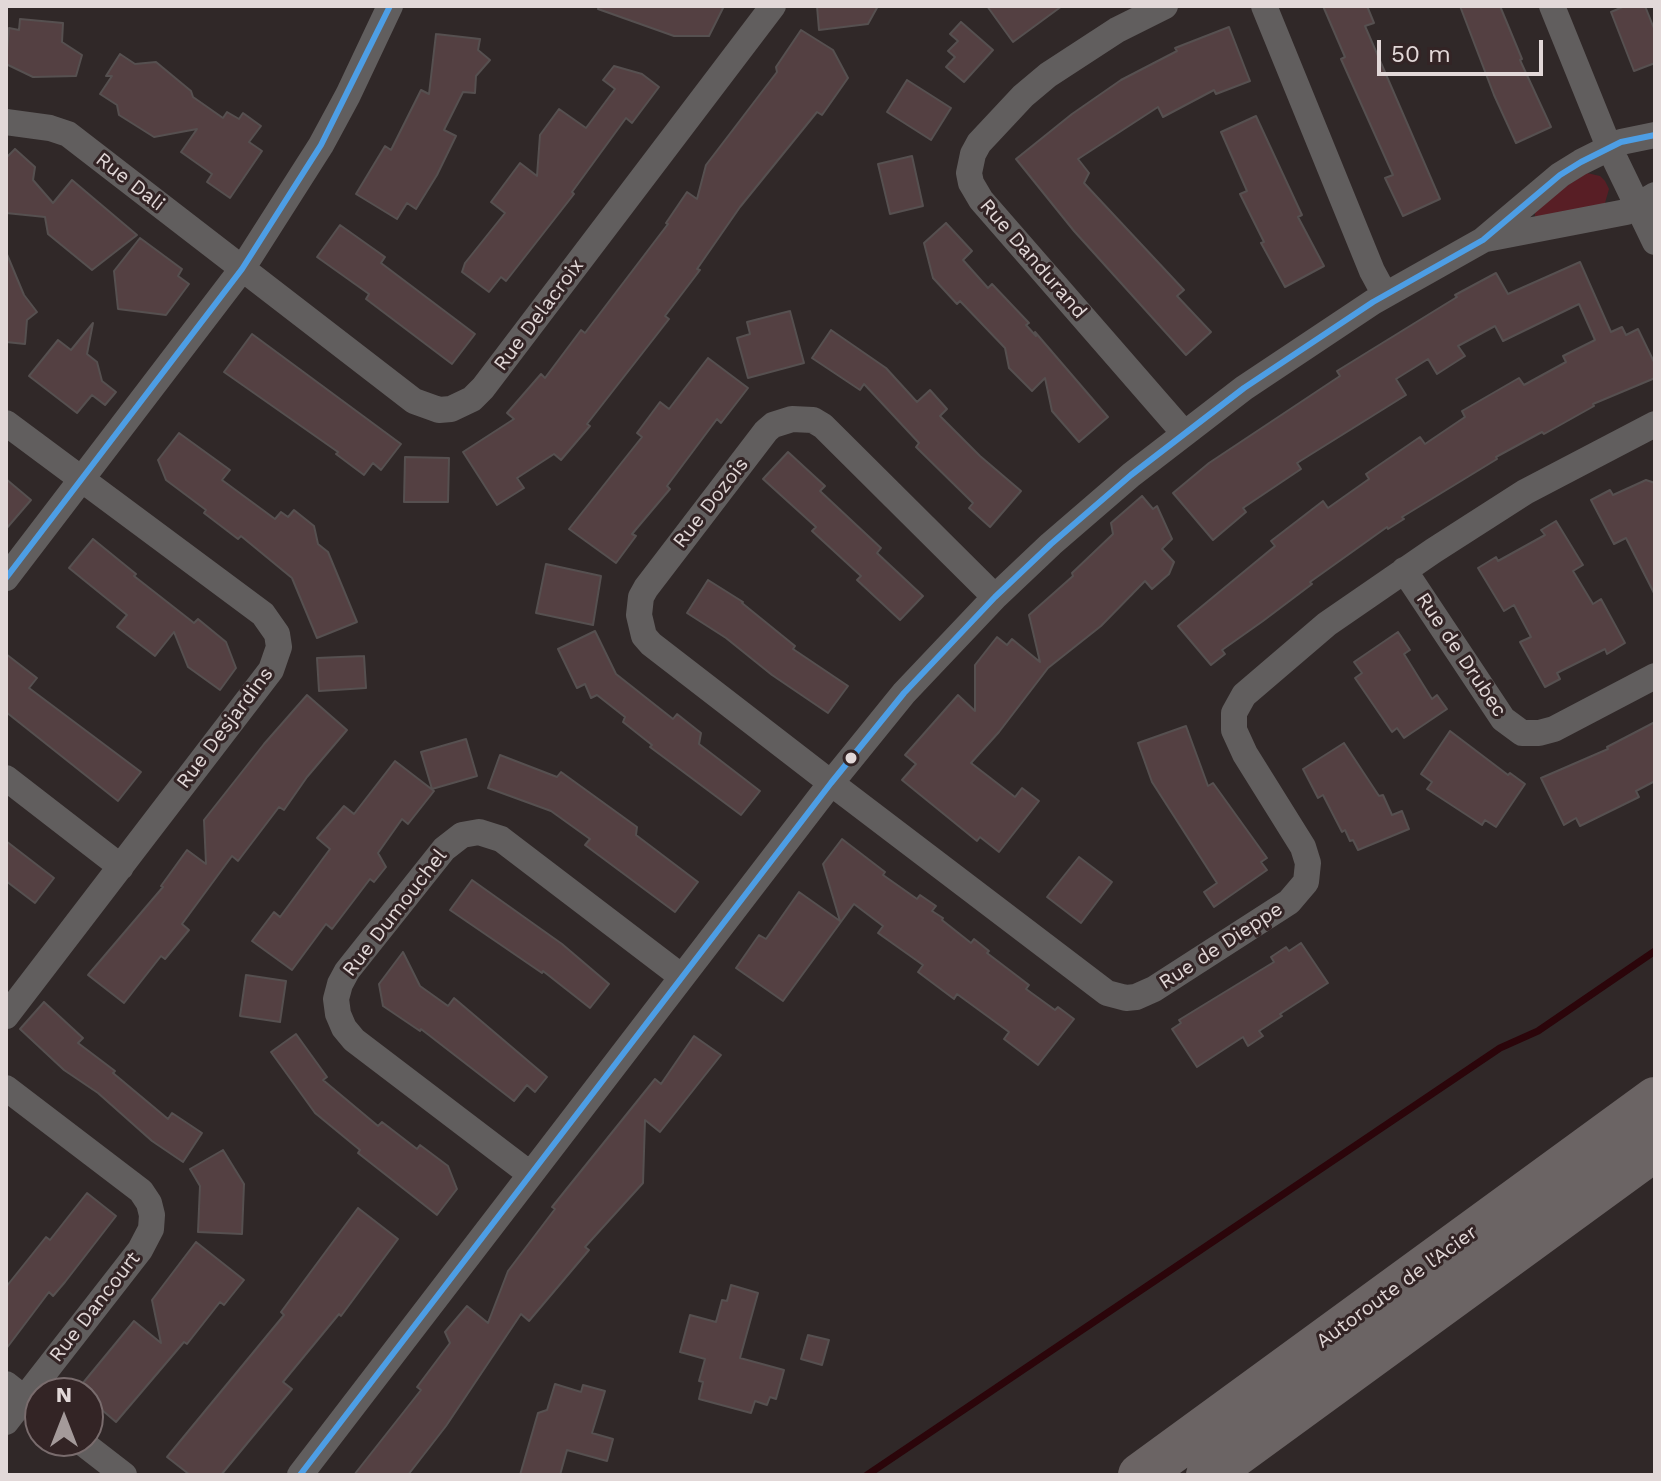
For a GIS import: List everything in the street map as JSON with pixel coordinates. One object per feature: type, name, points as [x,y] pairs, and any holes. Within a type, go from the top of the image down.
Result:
[{"type":"highway","name":"Autoroute de l'Acier","points":[[1140,1475],[1655,1099]]},
{"type":"highway","name":"Autoroute de l'Acier","points":[[1208,1475],[1655,1149]]},
{"type":"highway","points":[[1239,1475],[1376,1353]]},
{"type":"highway","points":[[1112,1475],[1222,1415]]},
{"type":"street","points":[[6,578],[242,269],[321,145],[390,6]]},
{"type":"street","name":"Rue Delacroix","points":[[242,269],[414,401],[439,410],[463,405],[483,388],[773,6]]},
{"type":"street","name":"Rue Dandurand","points":[[1165,6],[1117,30],[1040,82],[979,143],[969,173],[975,193],[1184,433]]},
{"type":"street","points":[[1264,6],[1372,271],[1385,295]]},
{"type":"street","points":[[1552,6],[1609,147],[1646,201],[1655,242]]},
{"type":"street","name":"Rue Dali","points":[[6,122],[50,128],[68,134],[242,269]]},
{"type":"street","points":[[300,1475],[831,783],[919,676],[995,597],[1062,534],[1184,433],[1308,343],[1483,240],[1560,175],[1609,147],[1634,137],[1655,135]]},
{"type":"street","points":[[1483,240],[1613,216],[1646,201]]},
{"type":"street","name":"Rue Dozois","points":[[831,783],[651,644],[640,626],[640,606],[646,588],[766,431],[773,425],[792,419],[813,420],[823,426],[995,597]]},
{"type":"street","points":[[6,423],[82,480]]},
{"type":"street","name":"Rue de Dieppe","points":[[831,783],[1107,993],[1126,998],[1146,994],[1289,902],[1302,890],[1308,872],[1306,855],[1238,742],[1234,713],[1244,695],[1327,624],[1404,570],[1525,492],[1655,424]]},
{"type":"street","name":"Rue Desjardins","points":[[6,1016],[271,670],[279,647],[277,634],[263,614],[82,480]]},
{"type":"street","name":"Rue de Drubec","points":[[1404,570],[1503,719],[1522,733],[1554,729],[1655,676]]},
{"type":"street","points":[[6,778],[121,867]]},
{"type":"street","name":"Rue Dumouchel","points":[[530,1174],[354,1040],[344,1028],[336,999],[347,971],[444,849],[462,835],[479,832],[501,839],[682,977]]},
{"type":"street","name":"Rue Dancourt","points":[[6,1088],[141,1191],[152,1215],[151,1229],[140,1250],[6,1422]]},
{"type":"street","points":[[101,1457],[124,1475]]},
{"type":"shaded area","points":[[1587,173],[1600,176],[1605,181],[1609,189],[1605,203],[1597,208],[1535,217],[1535,206]]},
{"type":"building","points":[[599,6],[724,6],[709,36],[674,36],[598,9]]},
{"type":"building","points":[[817,6],[878,6],[868,24],[819,30]]},
{"type":"building","points":[[987,6],[1062,6],[1013,42]]},
{"type":"building","points":[[1323,6],[1367,6],[1374,23],[1365,26],[1440,199],[1403,216],[1385,178],[1393,175],[1341,59],[1345,57]]},
{"type":"building","points":[[1460,6],[1500,6],[1520,60],[1551,127],[1516,143]]},
{"type":"building","points":[[1625,6],[1645,6],[1655,31],[1655,63],[1634,71],[1611,12]]},
{"type":"building","points":[[20,19],[63,23],[62,42],[82,55],[76,76],[33,77],[6,64],[9,28],[19,30]]},
{"type":"building","points":[[961,22],[993,50],[964,82],[946,67],[955,57],[948,51],[958,41],[950,34]]},
{"type":"building","points":[[1229,27],[1250,81],[1216,94],[1214,90],[1163,117],[1158,107],[1078,159],[1089,173],[1084,183],[1184,290],[1177,296],[1211,332],[1186,355],[1074,231],[1016,159],[1121,80],[1177,51],[1175,48]]},
{"type":"building","points":[[801,30],[833,50],[848,78],[822,115],[817,112],[740,207],[697,269],[700,270],[665,316],[669,319],[587,424],[590,426],[561,460],[554,454],[517,478],[524,488],[497,505],[463,452],[514,419],[507,413],[541,374],[545,378],[581,330],[585,333],[668,224],[687,192],[697,199],[706,165],[777,72],[776,67]]},
{"type":"building","points":[[436,34],[480,39],[478,50],[490,60],[476,76],[475,93],[463,92],[444,130],[456,136],[437,175],[416,209],[407,203],[397,219],[356,194],[385,146],[391,150],[421,90],[429,94]]},
{"type":"building","points":[[120,54],[135,64],[156,62],[191,91],[193,97],[223,118],[227,112],[239,119],[243,113],[261,126],[249,142],[262,151],[230,198],[207,182],[212,174],[181,152],[197,129],[154,137],[119,115],[117,105],[100,94],[112,76],[106,76]]},
{"type":"building","points":[[614,66],[642,74],[659,87],[632,123],[626,118],[572,192],[574,194],[506,281],[501,277],[489,292],[462,272],[465,263],[505,213],[491,202],[520,163],[537,176],[540,135],[559,109],[586,128],[615,89],[603,80]]},
{"type":"building","points":[[907,80],[951,108],[931,140],[887,112]]},
{"type":"building","points":[[1256,116],[1302,215],[1298,217],[1324,266],[1285,287],[1261,243],[1264,242],[1240,194],[1247,191],[1221,132]]},
{"type":"building","points":[[15,149],[35,167],[33,180],[53,203],[72,180],[137,235],[92,270],[48,234],[45,217],[6,213],[6,158]]},
{"type":"building","points":[[912,156],[923,206],[890,214],[878,164]]},
{"type":"building","points":[[946,223],[972,251],[963,260],[988,288],[992,284],[1029,323],[1026,325],[1108,417],[1079,442],[1052,411],[1045,378],[1032,391],[1009,368],[1005,348],[933,278],[924,243]]},
{"type":"building","points":[[340,225],[385,257],[381,263],[475,334],[452,364],[366,299],[369,294],[317,257]]},
{"type":"building","points":[[140,238],[182,269],[178,276],[189,284],[166,315],[118,309],[114,271]]},
{"type":"building","points":[[6,252],[24,295],[37,312],[27,320],[25,344],[6,342]]},
{"type":"building","points":[[1580,262],[1611,332],[1622,327],[1626,335],[1638,329],[1655,364],[1655,378],[1593,404],[1544,434],[1542,432],[1496,457],[1402,517],[1404,519],[1387,527],[1310,582],[1312,584],[1222,650],[1225,654],[1211,665],[1178,626],[1275,546],[1271,541],[1323,501],[1328,508],[1369,479],[1366,474],[1420,437],[1425,444],[1465,417],[1462,411],[1519,378],[1524,385],[1566,362],[1563,356],[1595,340],[1579,304],[1503,341],[1495,326],[1458,346],[1465,356],[1437,374],[1428,359],[1396,379],[1406,395],[1297,463],[1301,469],[1243,508],[1246,512],[1213,540],[1173,493],[1209,463],[1340,376],[1337,371],[1457,297],[1455,295],[1496,273],[1508,294]]},
{"type":"building","points":[[790,311],[804,363],[748,378],[737,338],[750,334],[747,322]]},
{"type":"building","points":[[93,323],[87,354],[97,362],[102,381],[116,392],[105,405],[92,395],[77,413],[29,376],[58,340],[71,350]]},
{"type":"building","points":[[831,330],[886,368],[917,402],[930,390],[947,409],[940,416],[1021,491],[990,527],[969,508],[973,503],[916,447],[919,443],[864,384],[860,390],[812,358]]},
{"type":"building","points":[[252,334],[401,444],[381,470],[373,463],[364,475],[336,454],[338,452],[224,372]]},
{"type":"building","points":[[708,358],[748,388],[721,423],[717,419],[667,486],[670,489],[632,534],[636,536],[616,563],[569,529],[642,437],[637,433],[660,402],[669,409]]},
{"type":"building","points":[[179,433],[230,470],[222,480],[275,519],[281,512],[288,517],[294,510],[314,526],[318,544],[328,552],[357,622],[317,638],[292,578],[241,536],[238,539],[204,513],[206,510],[166,480],[158,460]]},
{"type":"building","points":[[788,452],[825,486],[820,491],[881,548],[877,553],[923,596],[900,620],[857,580],[861,576],[812,531],[816,527],[763,479]]},
{"type":"building","points":[[405,457],[449,458],[448,502],[404,502]]},
{"type":"building","points":[[6,479],[31,500],[6,529]]},
{"type":"building","points":[[1646,480],[1655,483],[1655,595],[1626,538],[1614,544],[1591,500],[1610,490],[1613,495]]},
{"type":"building","points":[[1142,496],[1153,509],[1157,506],[1172,539],[1162,549],[1174,562],[1169,574],[1152,589],[1145,581],[1101,626],[1048,668],[971,763],[1015,797],[1022,788],[1039,801],[999,852],[980,837],[977,841],[902,780],[916,764],[905,755],[958,695],[975,711],[975,665],[997,637],[1007,645],[1012,639],[1040,662],[1029,615],[1073,576],[1072,573],[1113,534],[1111,523]]},
{"type":"building","points":[[1556,521],[1583,565],[1573,571],[1593,604],[1601,599],[1625,643],[1607,654],[1605,649],[1557,673],[1560,679],[1545,687],[1520,642],[1531,637],[1514,605],[1504,611],[1478,568],[1496,557],[1498,561],[1545,535],[1541,530]]},
{"type":"building","points":[[93,539],[194,623],[198,619],[226,642],[236,668],[220,690],[188,667],[174,632],[155,656],[117,627],[127,615],[69,568]]},
{"type":"building","points":[[546,564],[601,576],[593,625],[536,613]]},
{"type":"building","points":[[708,580],[743,602],[795,646],[793,649],[848,686],[828,713],[687,613]]},
{"type":"building","points":[[595,631],[616,674],[673,719],[677,714],[701,733],[699,744],[760,791],[741,815],[650,747],[652,745],[623,722],[625,717],[597,695],[591,698],[585,684],[577,688],[558,649]]},
{"type":"building","points":[[1398,632],[1410,650],[1404,654],[1432,699],[1437,695],[1447,709],[1404,738],[1397,728],[1392,732],[1355,678],[1362,673],[1354,662]]},
{"type":"building","points":[[6,654],[37,678],[29,688],[141,772],[118,801],[6,712]]},
{"type":"building","points":[[364,656],[366,688],[319,691],[317,658]]},
{"type":"building","points":[[307,695],[347,730],[284,810],[279,807],[238,861],[232,856],[182,924],[189,930],[165,959],[161,956],[124,1003],[88,975],[163,887],[187,850],[206,864],[204,820]]},
{"type":"building","points":[[1655,722],[1655,781],[1636,791],[1639,797],[1580,826],[1576,818],[1564,825],[1541,778],[1608,749]]},
{"type":"building","points":[[1186,726],[1208,786],[1213,783],[1267,858],[1261,862],[1267,870],[1214,907],[1204,892],[1217,883],[1152,782],[1138,743]]},
{"type":"building","points":[[1450,731],[1508,775],[1510,773],[1525,784],[1496,827],[1485,820],[1482,825],[1427,789],[1432,782],[1421,774]]},
{"type":"building","points":[[466,739],[477,776],[432,789],[421,752]]},
{"type":"building","points":[[1344,743],[1379,796],[1383,795],[1392,815],[1402,811],[1409,829],[1358,850],[1345,830],[1342,832],[1323,795],[1318,798],[1303,769]]},
{"type":"building","points":[[500,755],[557,777],[561,772],[637,827],[636,835],[698,882],[675,912],[585,845],[590,839],[551,811],[488,788]]},
{"type":"building","points":[[395,761],[434,791],[408,824],[402,819],[378,853],[386,867],[374,882],[370,879],[332,929],[326,924],[292,970],[252,941],[274,912],[280,917],[330,849],[317,838],[344,806],[354,814]]},
{"type":"building","points":[[842,839],[885,872],[883,875],[917,899],[920,895],[936,906],[932,911],[971,943],[974,939],[989,951],[987,953],[1029,985],[1026,989],[1055,1010],[1058,1007],[1074,1019],[1038,1065],[1004,1039],[1009,1032],[957,994],[954,999],[918,972],[923,965],[878,933],[883,926],[854,904],[783,1001],[736,968],[759,935],[766,939],[799,892],[840,921],[823,864]]},
{"type":"building","points":[[6,841],[54,878],[35,903],[6,881]]},
{"type":"building","points":[[1079,857],[1112,882],[1081,923],[1047,897]]},
{"type":"building","points":[[472,880],[562,944],[609,984],[590,1008],[543,971],[450,910]]},
{"type":"building","points":[[1301,943],[1328,983],[1280,1014],[1282,1016],[1259,1031],[1263,1036],[1248,1046],[1243,1037],[1197,1067],[1172,1029],[1181,1023],[1179,1020],[1274,962],[1271,957],[1286,947],[1289,951]]},
{"type":"building","points":[[403,952],[420,986],[448,1006],[454,998],[547,1077],[535,1092],[527,1085],[514,1101],[421,1029],[383,1006],[379,984]]},
{"type":"building","points":[[246,975],[286,981],[280,1022],[240,1016]]},
{"type":"building","points":[[44,1002],[83,1038],[78,1043],[115,1071],[113,1073],[168,1119],[172,1113],[202,1133],[183,1162],[152,1141],[98,1093],[64,1070],[20,1029]]},
{"type":"building","points":[[296,1034],[327,1077],[323,1080],[378,1126],[382,1122],[417,1149],[420,1145],[448,1166],[457,1189],[437,1215],[358,1153],[360,1150],[315,1113],[271,1052]]},
{"type":"building","points":[[694,1036],[721,1055],[660,1132],[645,1120],[643,1183],[585,1247],[589,1250],[529,1321],[521,1314],[446,1426],[408,1475],[354,1475],[421,1390],[417,1387],[450,1343],[445,1332],[467,1306],[488,1323],[508,1271],[555,1209],[552,1207],[655,1079],[661,1084]]},
{"type":"building","points":[[223,1150],[244,1184],[242,1234],[198,1232],[200,1186],[190,1169]]},
{"type":"building","points":[[87,1193],[116,1216],[53,1296],[49,1292],[6,1349],[6,1287],[46,1237],[50,1240]]},
{"type":"building","points":[[358,1208],[398,1239],[341,1316],[339,1314],[283,1382],[292,1389],[221,1475],[190,1475],[167,1457],[284,1315],[281,1312]]},
{"type":"building","points":[[196,1242],[244,1280],[224,1305],[220,1302],[187,1344],[184,1342],[116,1422],[104,1412],[104,1377],[88,1377],[134,1321],[161,1343],[152,1300]]},
{"type":"building","points":[[731,1285],[758,1293],[740,1358],[784,1370],[776,1399],[770,1397],[767,1405],[755,1401],[751,1413],[699,1399],[703,1382],[699,1381],[705,1359],[680,1352],[690,1315],[716,1322],[722,1300],[727,1301]]},
{"type":"building","points":[[808,1335],[829,1340],[822,1365],[801,1359]]},
{"type":"building","points":[[555,1384],[581,1392],[583,1385],[605,1391],[592,1433],[613,1439],[607,1461],[567,1450],[560,1475],[520,1475],[538,1413],[547,1410]]},
{"type":"waterway","points":[[867,1475],[1500,1048],[1538,1031],[1655,951]]},
{"type":"transit line","points":[[6,578],[242,269],[321,145],[390,6]]},
{"type":"transit line","points":[[300,1475],[831,783],[904,693],[995,597],[1131,475],[1244,388],[1373,302],[1483,240],[1560,175],[1581,162],[1621,142],[1655,135]]}]
